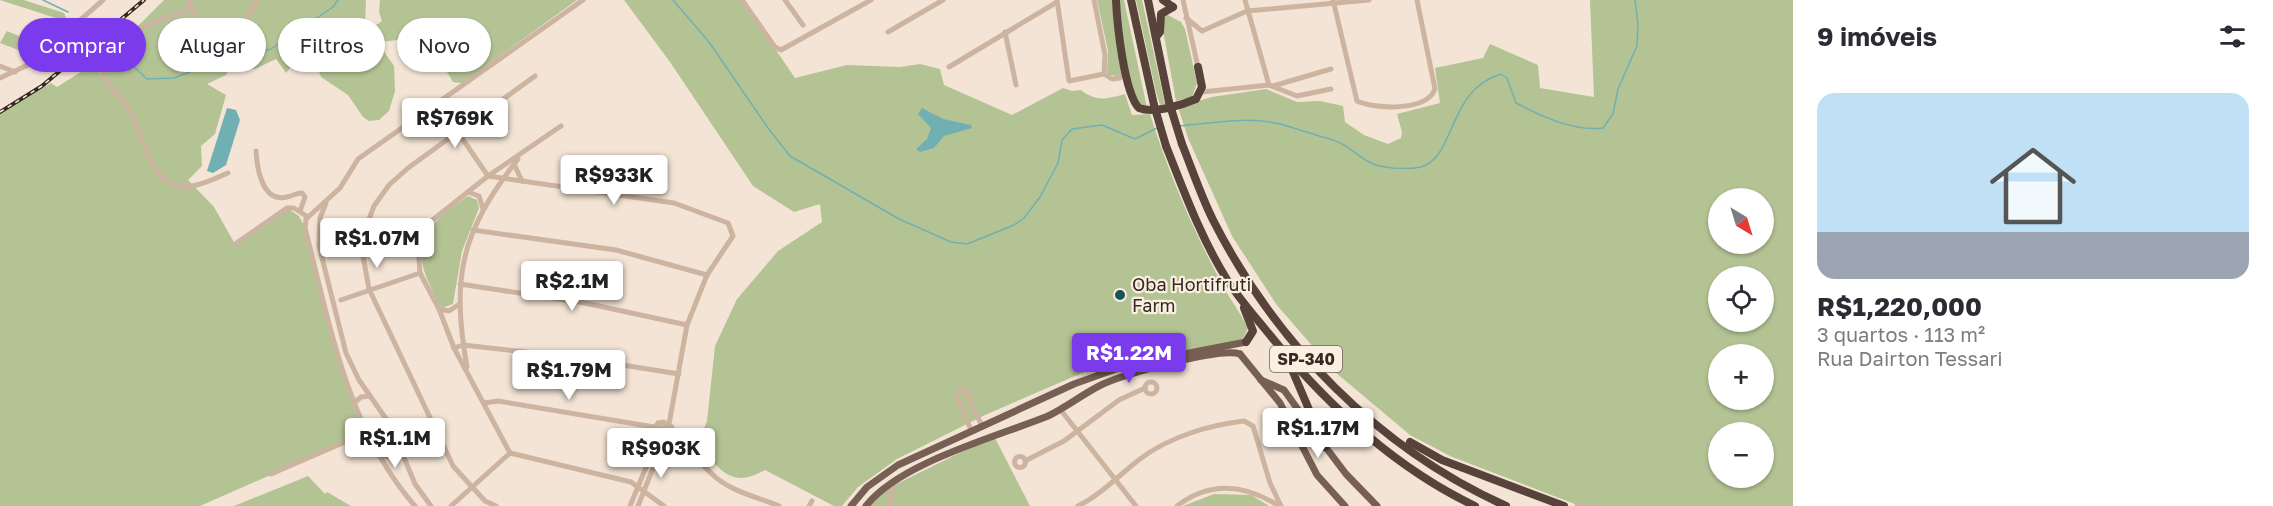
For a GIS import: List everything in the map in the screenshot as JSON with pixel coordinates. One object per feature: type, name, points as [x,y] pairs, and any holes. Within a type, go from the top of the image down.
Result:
[{"type":"highway","points":[[1116,0],[1121,46],[1130,92],[1139,108],[1149,110],[1192,101],[1202,92],[1198,67]]},
{"type":"highway","name":"SP-340","points":[[1131,0],[1154,105],[1166,146],[1197,225],[1237,294],[1283,351],[1335,406],[1372,439],[1419,474],[1475,506]]},
{"type":"highway","name":"SP-340","points":[[1148,0],[1169,102],[1182,144],[1212,218],[1264,306],[1308,361],[1351,403],[1427,461],[1506,506]]},
{"type":"highway","points":[[1156,37],[1160,32],[1161,14],[1173,7],[1162,0]]},
{"type":"highway","points":[[1237,294],[1253,331],[1246,342]]},
{"type":"highway","points":[[1283,351],[1325,447]]},
{"type":"highway","points":[[1351,403],[1428,454],[1564,506]]},
{"type":"main road","points":[[1240,354],[1246,342]]},
{"type":"main road","points":[[851,506],[867,487],[898,465],[1074,384],[1127,364],[1246,342]]},
{"type":"main road","points":[[1103,385],[1179,363],[1233,352],[1240,354],[1280,403],[1317,475],[1342,505]]},
{"type":"main road","points":[[867,506],[895,479],[1060,410],[1125,372],[1127,364]]},
{"type":"main road","points":[[1260,380],[1284,390],[1346,474],[1377,506]]},
{"type":"street","points":[[0,78],[30,64],[103,0]]},
{"type":"street","points":[[188,0],[205,33],[216,38],[228,37],[239,30],[249,18],[256,0]]},
{"type":"street","points":[[416,506],[399,487],[368,432],[347,388],[305,228],[308,217],[340,188],[358,159],[583,0]]},
{"type":"street","points":[[742,0],[775,47],[781,50],[871,0]]},
{"type":"street","points":[[785,0],[803,25]]},
{"type":"street","points":[[888,32],[943,0]]},
{"type":"street","points":[[1094,0],[1105,55],[1104,74]]},
{"type":"street","points":[[1245,0],[1271,85],[1294,96],[1331,89]]},
{"type":"street","points":[[1192,40],[1202,31],[1247,11],[1369,0]]},
{"type":"street","points":[[1334,2],[1357,101],[1397,108],[1428,98],[1435,89],[1417,0]]},
{"type":"street","points":[[949,67],[1057,1],[1069,81],[1104,74],[1115,79],[1124,73],[1121,46]]},
{"type":"street","points":[[1173,7],[1183,3],[1198,67]]},
{"type":"street","points":[[192,8],[122,40],[105,60],[105,80],[131,112],[159,175],[169,183],[181,187],[200,184],[228,173]]},
{"type":"street","points":[[1186,18],[1202,31]]},
{"type":"street","points":[[1005,32],[1016,85]]},
{"type":"street","points":[[0,66],[15,72]]},
{"type":"street","points":[[1202,92],[1271,85],[1331,69]]},
{"type":"street","points":[[496,506],[485,501],[453,466],[369,289],[363,256],[365,230],[374,206],[389,185],[408,168],[535,76]]},
{"type":"street","points":[[442,109],[488,176],[674,203],[728,223],[733,236],[707,275],[687,325],[669,424],[673,435],[684,441],[710,473],[722,482],[779,506]]},
{"type":"street","points":[[561,126],[488,176],[423,228],[417,258],[420,273],[439,309],[454,348],[510,453],[591,471],[638,485],[664,506]]},
{"type":"street","points":[[255,151],[263,185],[269,193],[285,198],[302,193],[305,197],[300,211]]},
{"type":"street","points":[[467,371],[458,305],[465,252],[483,209],[521,155]]},
{"type":"street","points":[[514,164],[522,181]]},
{"type":"street","points":[[467,192],[479,196],[483,209]]},
{"type":"street","points":[[327,200],[320,218],[320,246],[346,353],[355,373],[391,426],[415,484],[431,506]]},
{"type":"street","points":[[235,244],[287,208],[300,211],[308,217]]},
{"type":"street","points":[[473,230],[616,250],[707,275]]},
{"type":"street","points":[[341,300],[420,273]]},
{"type":"street","points":[[460,284],[585,303],[687,325]]},
{"type":"street","points":[[439,309],[450,311],[458,305]]},
{"type":"street","points":[[454,348],[463,345],[572,357],[679,374]]},
{"type":"street","points":[[972,432],[957,398],[960,389],[965,388],[968,391],[972,407],[983,427]]},
{"type":"street","points":[[1025,461],[1076,432],[1119,400],[1145,388]]},
{"type":"street","points":[[354,403],[361,397],[370,396]]},
{"type":"street","points":[[483,403],[498,401],[654,427]]},
{"type":"street","points":[[1060,410],[1136,506]]},
{"type":"street","points":[[1078,506],[1115,481],[1158,447],[1192,433],[1244,421],[1254,426],[1270,483],[1280,506]]},
{"type":"street","points":[[660,442],[652,432],[654,427],[658,423],[669,424]]},
{"type":"street","points":[[271,474],[368,432]]},
{"type":"street","points":[[630,506],[660,442],[671,439],[673,435]]},
{"type":"street","points":[[638,506],[660,442]]},
{"type":"street","points":[[381,456],[393,457],[402,451]]},
{"type":"street","points":[[451,506],[510,453]]},
{"type":"street","points":[[891,506],[891,490],[895,479]]},
{"type":"street","points":[[1259,493],[1270,483]]},
{"type":"street","points":[[1178,506],[1210,491],[1239,488],[1259,493],[1280,506]]},
{"type":"street","points":[[1577,506],[1592,506]]},
{"type":"green space","points":[[0,0],[24,0],[64,13],[66,18],[56,18]]},
{"type":"green space","points":[[164,0],[366,0],[365,18],[278,18],[278,62],[276,59],[266,64],[266,18],[158,18],[158,72],[228,72],[207,84],[226,95],[215,134],[201,146],[202,166],[188,180],[214,207],[235,244],[287,208],[299,216],[305,228],[347,388],[368,432],[200,506],[0,506],[0,114],[51,83],[57,87],[81,72],[100,72],[104,76],[105,72],[146,72],[146,18]]},
{"type":"green space","points":[[380,0],[577,0],[491,62],[491,18],[397,18],[397,40],[385,42],[385,18],[381,18]]},
{"type":"green space","points":[[624,0],[742,0],[795,78],[847,65],[900,67],[920,64],[940,69],[944,85],[1012,115],[1063,88],[1072,91],[1081,90],[1097,98],[1125,94],[1132,115],[1150,114],[1165,159],[1202,246],[1248,328],[1242,341],[1105,363],[985,415],[897,459],[858,487],[842,506],[834,506],[765,470],[743,478],[726,474],[712,461],[699,442],[707,421],[715,346],[737,299],[778,251],[822,222],[820,204],[794,212],[753,186],[670,62]]},
{"type":"green space","points":[[1097,0],[1113,0],[1123,71],[1118,76],[1107,73],[1108,51]]},
{"type":"green space","points":[[1118,0],[1124,0],[1147,108],[1139,101],[1128,75]]},
{"type":"green space","points":[[1136,0],[1142,0],[1165,104],[1160,105],[1156,92]]},
{"type":"green space","points":[[1590,0],[1793,0],[1793,506],[1580,506],[1450,456],[1410,435],[1335,372],[1276,304],[1232,236],[1188,138],[1178,107],[1212,97],[1266,89],[1297,102],[1320,101],[1343,106],[1345,122],[1364,135],[1388,144],[1401,138],[1402,132],[1397,114],[1440,103],[1435,68],[1483,58],[1490,44],[1538,65],[1540,88],[1594,97]]},
{"type":"green space","points":[[1166,14],[1181,22],[1185,29],[1197,83],[1192,97],[1176,101],[1162,25]]},
{"type":"green space","points":[[7,31],[18,36],[18,50],[0,43]]},
{"type":"green space","points":[[385,53],[394,66],[395,91],[389,111],[379,120],[369,121],[363,117],[348,95],[321,77],[319,72],[385,72]]},
{"type":"green space","points":[[447,72],[477,72],[462,83],[453,82]]},
{"type":"green space","points":[[468,196],[477,200],[479,208],[462,251],[453,304],[442,308],[423,267],[421,254],[423,242],[435,222]]},
{"type":"green space","points":[[663,425],[671,433],[663,441],[655,433]]},
{"type":"green space","points":[[994,436],[1030,506],[870,506],[874,495]]},
{"type":"green space","points":[[308,476],[325,494],[327,492],[351,506],[234,506]]},
{"type":"green space","points":[[1214,494],[1251,495],[1269,506],[1183,506]]},
{"type":"water","points":[[227,108],[236,110],[240,120],[226,165],[213,173],[207,171]]},
{"type":"water","points":[[922,108],[943,119],[971,125],[972,128],[944,136],[934,148],[920,152],[916,149],[927,139],[931,128],[918,114]]},
{"type":"waterway","points":[[43,0],[68,12]]},
{"type":"waterway","points":[[140,72],[147,79],[174,78],[217,61],[271,49],[333,7],[338,0]]},
{"type":"waterway","points":[[673,0],[709,42],[790,156],[899,219],[951,242],[967,244],[1014,225],[1024,218],[1040,197],[1058,163],[1062,140],[1072,129],[1102,125],[1135,139],[1157,128]]},
{"type":"waterway","points":[[1180,126],[1230,121],[1268,122],[1338,142],[1372,164],[1401,169],[1421,167],[1432,161],[1441,150],[1461,108],[1471,94],[1483,82],[1501,74],[1507,78],[1516,103],[1547,118],[1569,125],[1592,129],[1603,128],[1613,114],[1618,89],[1637,46],[1638,25],[1635,0]]},
{"type":"railway","points":[[0,112],[42,86],[144,0]]},
{"type":"place","name":"Oba Hortifruti Farm","points":[[1120,295]]}]
